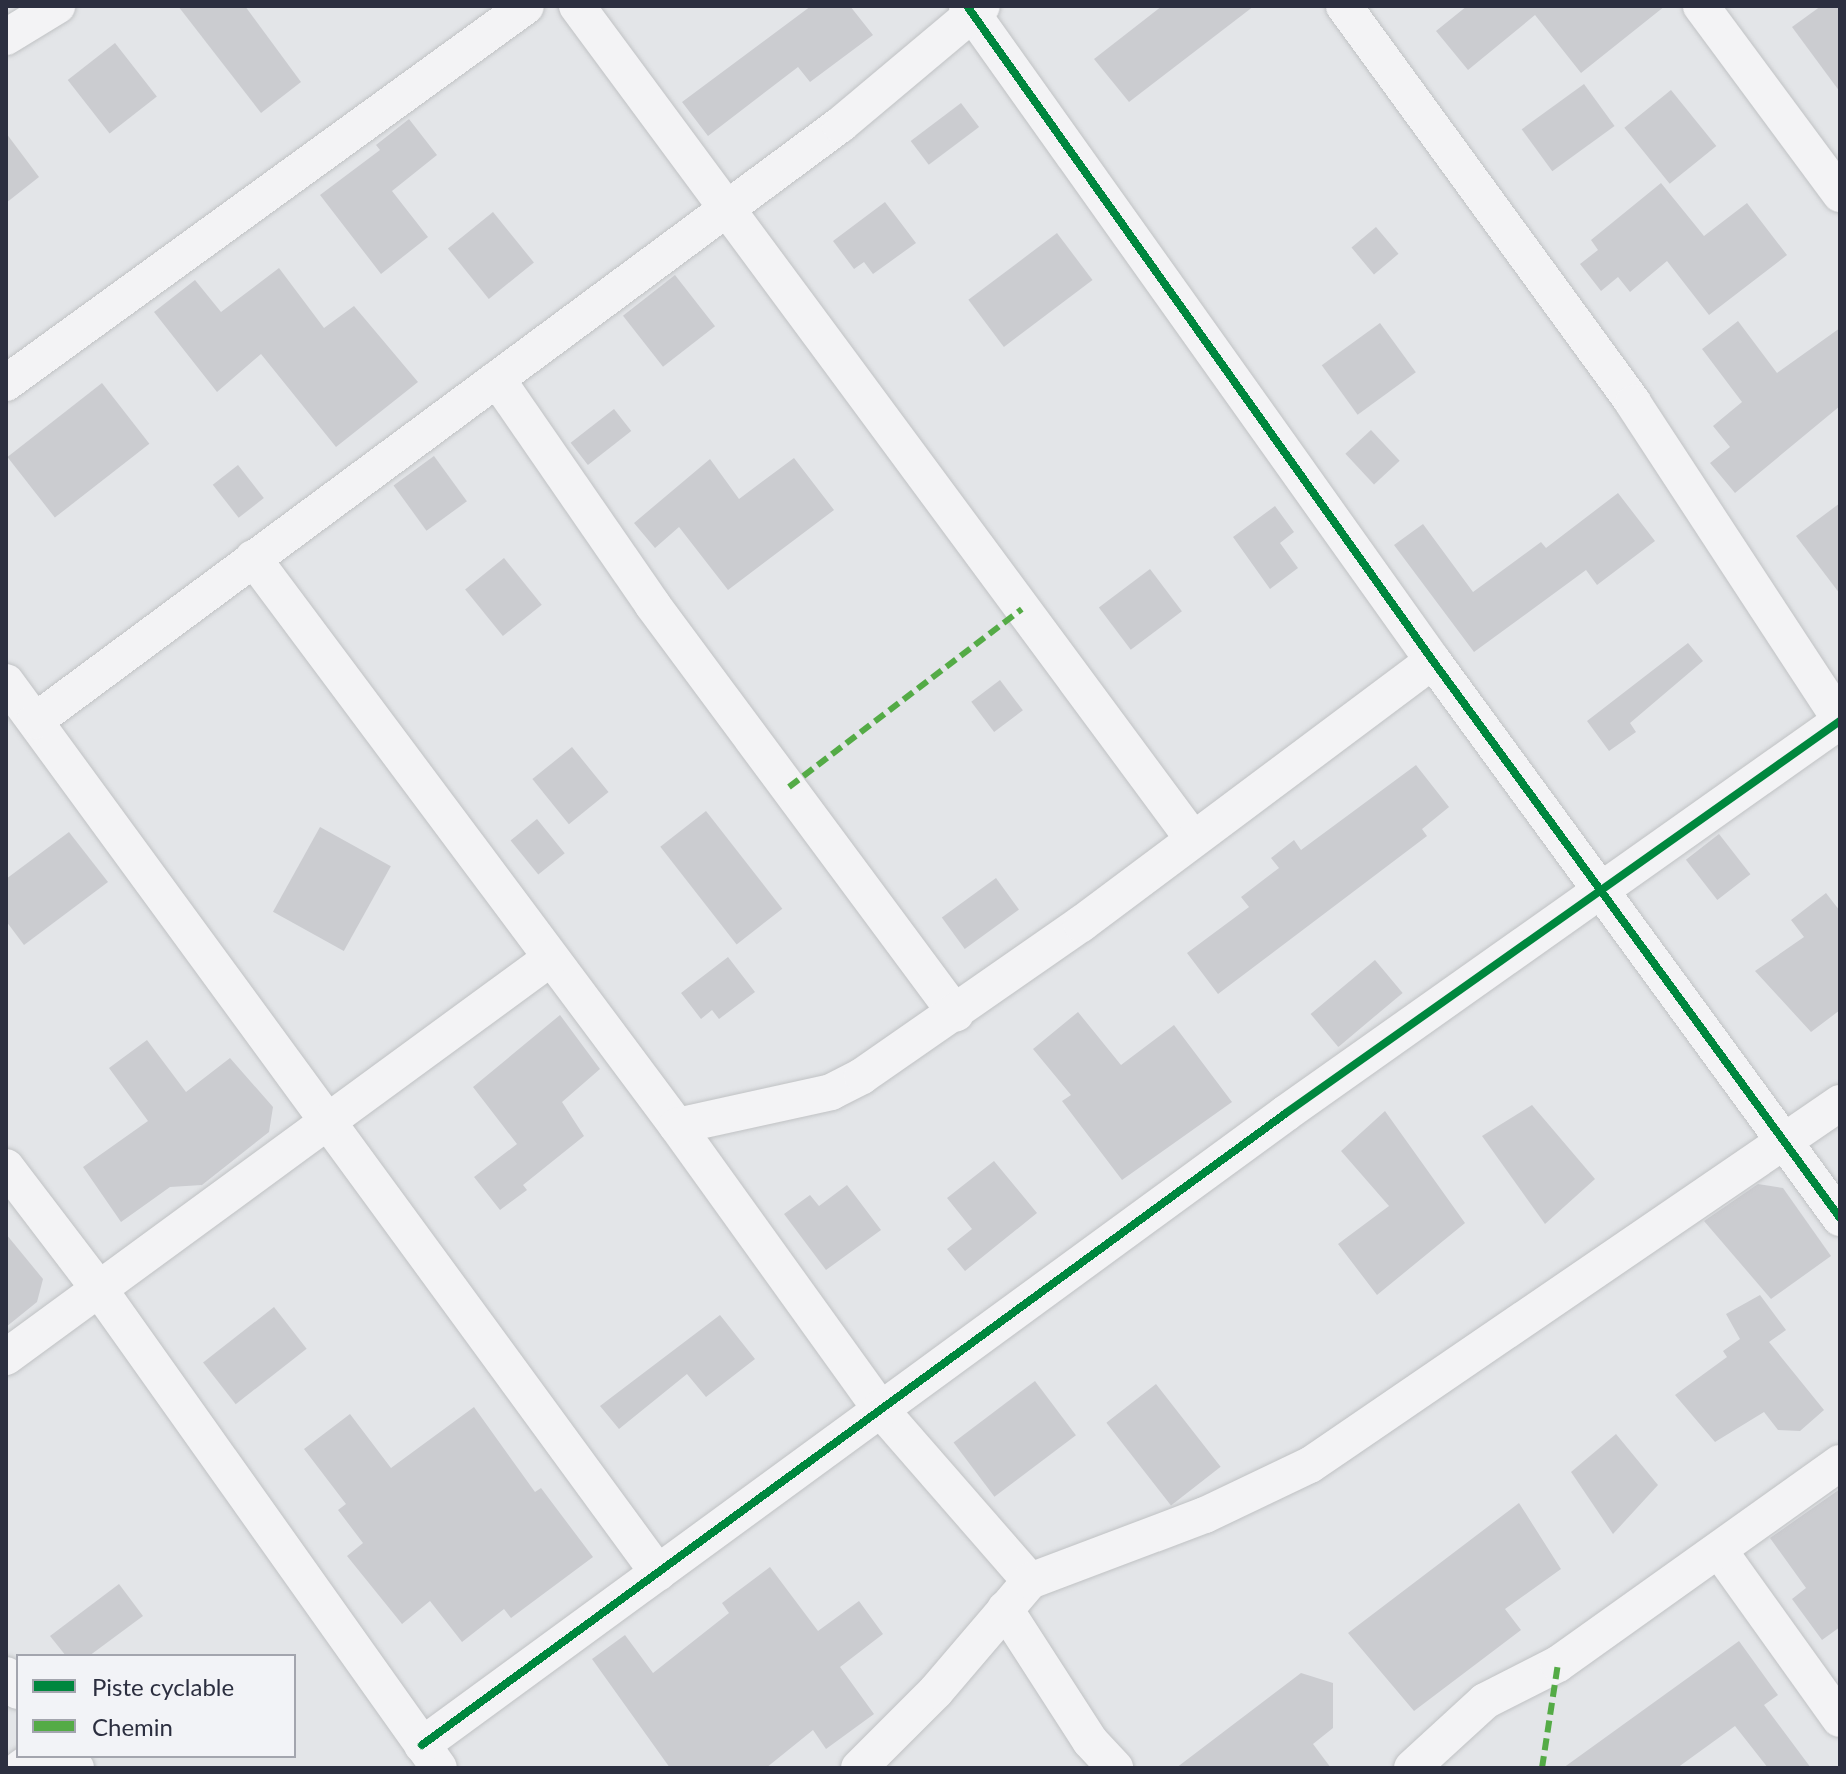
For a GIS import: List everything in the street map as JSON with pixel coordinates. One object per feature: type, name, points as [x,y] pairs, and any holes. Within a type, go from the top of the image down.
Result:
[{"type":"street","points":[[6,37],[57,6]]},
{"type":"street","points":[[6,383],[526,6]]},
{"type":"street","points":[[577,6],[1193,839]]},
{"type":"street","points":[[6,1167],[99,1289],[430,1756],[658,1573],[880,1409],[1286,1113],[1602,893],[1840,720],[1633,403],[1344,6]]},
{"type":"street","points":[[1701,6],[1840,194]]},
{"type":"street","points":[[35,721],[840,125],[974,8],[1433,661],[1840,1218]]},
{"type":"street","points":[[497,379],[652,604],[956,1014]]},
{"type":"street","points":[[253,558],[677,1126],[880,1409],[1030,1581]]},
{"type":"street","points":[[677,1126],[831,1092],[956,1014],[1433,661]]},
{"type":"street","points":[[6,682],[658,1573]]},
{"type":"street","points":[[6,1357],[551,958]]},
{"type":"street","points":[[859,1768],[936,1691],[1030,1581],[1205,1515],[1310,1465],[1786,1144],[1840,1103]]},
{"type":"street","points":[[1412,1768],[1485,1701],[1558,1664],[1721,1553],[1840,1463]]},
{"type":"street","points":[[1721,1553],[1840,1719]]},
{"type":"street","points":[[1005,1609],[1090,1741],[1115,1768]]},
{"type":"building","points":[[178,6],[245,6],[301,82],[261,113]]},
{"type":"building","points":[[811,6],[850,6],[873,35],[810,82],[798,67],[708,136],[682,102]]},
{"type":"building","points":[[1162,6],[1254,6],[1129,102],[1094,59]]},
{"type":"building","points":[[1467,6],[1665,6],[1581,73],[1535,15],[1468,70],[1436,31]]},
{"type":"building","points":[[1821,6],[1840,6],[1840,92],[1792,27]]},
{"type":"building","points":[[115,43],[157,97],[110,134],[68,80]]},
{"type":"building","points":[[1584,84],[1615,126],[1552,171],[1522,129]]},
{"type":"building","points":[[1671,90],[1716,146],[1670,184],[1624,128]]},
{"type":"building","points":[[961,103],[979,127],[929,165],[911,141]]},
{"type":"building","points":[[409,119],[437,155],[392,191],[428,237],[381,274],[320,195],[380,150],[376,145]]},
{"type":"building","points":[[6,133],[39,177],[6,203]]},
{"type":"building","points":[[1661,183],[1704,236],[1747,203],[1787,255],[1709,315],[1667,261],[1630,292],[1618,277],[1601,291],[1580,264],[1598,250],[1591,240]]},
{"type":"building","points":[[885,202],[916,243],[873,274],[864,262],[854,269],[833,241]]},
{"type":"building","points":[[493,212],[534,263],[489,299],[448,249]]},
{"type":"building","points":[[1376,227],[1398,254],[1374,274],[1351,248]]},
{"type":"building","points":[[1057,233],[1093,280],[1004,347],[968,300]]},
{"type":"building","points":[[279,268],[324,328],[354,306],[418,382],[336,447],[261,354],[217,392],[154,312],[195,280],[221,312]]},
{"type":"building","points":[[675,275],[715,326],[663,367],[623,316]]},
{"type":"building","points":[[1738,321],[1777,373],[1840,328],[1840,406],[1735,493],[1710,463],[1730,447],[1713,426],[1742,402],[1702,349]]},
{"type":"building","points":[[1380,323],[1416,372],[1358,415],[1322,365]]},
{"type":"building","points":[[102,383],[149,444],[55,518],[7,457]]},
{"type":"building","points":[[614,409],[631,431],[588,465],[571,443]]},
{"type":"building","points":[[1371,430],[1400,461],[1374,485],[1345,454]]},
{"type":"building","points":[[434,456],[467,501],[426,531],[394,485]]},
{"type":"building","points":[[794,458],[834,510],[728,590],[679,527],[655,548],[634,523],[710,459],[739,499]]},
{"type":"building","points":[[238,465],[264,498],[239,518],[213,485]]},
{"type":"building","points":[[1618,493],[1655,541],[1597,585],[1586,570],[1474,652],[1394,545],[1423,524],[1473,592],[1541,542],[1546,548]]},
{"type":"building","points":[[1840,503],[1840,594],[1796,536]]},
{"type":"building","points":[[1275,506],[1294,532],[1280,543],[1298,568],[1270,589],[1233,537]]},
{"type":"building","points":[[504,558],[542,605],[503,636],[465,589]]},
{"type":"building","points":[[1150,569],[1182,611],[1131,650],[1099,608]]},
{"type":"building","points":[[1688,643],[1703,661],[1630,723],[1636,732],[1609,751],[1587,721]]},
{"type":"building","points":[[1000,680],[1023,710],[994,732],[971,702]]},
{"type":"building","points":[[572,747],[609,792],[569,824],[532,779]]},
{"type":"building","points":[[1416,765],[1449,807],[1422,829],[1427,836],[1218,994],[1187,953],[1249,907],[1241,897],[1279,868],[1271,858],[1294,840],[1301,850]]},
{"type":"building","points":[[706,811],[782,909],[737,944],[660,847]]},
{"type":"building","points":[[537,819],[565,853],[538,875],[511,840]]},
{"type":"building","points":[[320,827],[391,866],[344,951],[273,912]]},
{"type":"building","points":[[69,832],[108,882],[24,945],[6,921],[6,879]]},
{"type":"building","points":[[1719,834],[1750,874],[1717,900],[1686,860]]},
{"type":"building","points":[[996,878],[1019,910],[965,949],[942,917]]},
{"type":"building","points":[[1826,893],[1840,911],[1840,1010],[1811,1032],[1755,971],[1804,937],[1791,920]]},
{"type":"building","points":[[728,957],[755,992],[719,1019],[712,1010],[701,1019],[681,993]]},
{"type":"building","points":[[1375,960],[1403,993],[1338,1047],[1311,1014]]},
{"type":"building","points":[[1078,1012],[1121,1065],[1174,1025],[1232,1102],[1122,1180],[1062,1101],[1071,1095],[1033,1049]]},
{"type":"building","points":[[560,1015],[600,1069],[562,1102],[584,1136],[523,1185],[527,1190],[500,1210],[474,1177],[517,1144],[473,1087]]},
{"type":"building","points":[[147,1040],[186,1092],[230,1058],[273,1107],[269,1132],[202,1185],[170,1187],[121,1222],[83,1167],[148,1121],[109,1068]]},
{"type":"building","points":[[1532,1105],[1595,1179],[1545,1224],[1482,1136]]},
{"type":"building","points":[[1385,1111],[1465,1223],[1377,1295],[1338,1244],[1389,1206],[1341,1151]]},
{"type":"building","points":[[994,1161],[1037,1213],[965,1271],[947,1249],[972,1229],[947,1198]]},
{"type":"building","points":[[1758,1184],[1783,1188],[1831,1256],[1771,1299],[1704,1221]]},
{"type":"building","points":[[847,1185],[881,1230],[826,1270],[784,1214],[810,1195],[819,1206]]},
{"type":"building","points":[[6,1234],[43,1279],[37,1302],[6,1327]]},
{"type":"building","points":[[1760,1295],[1786,1330],[1769,1342],[1824,1410],[1800,1431],[1778,1430],[1764,1412],[1715,1442],[1675,1395],[1727,1357],[1723,1351],[1740,1339],[1726,1314]]},
{"type":"building","points":[[274,1307],[307,1349],[236,1404],[203,1362]]},
{"type":"building","points":[[720,1315],[755,1359],[706,1397],[687,1374],[619,1429],[600,1406]]},
{"type":"building","points":[[1035,1381],[1076,1435],[994,1497],[954,1442]]},
{"type":"building","points":[[1156,1384],[1221,1467],[1171,1506],[1106,1423]]},
{"type":"building","points":[[474,1407],[535,1492],[541,1488],[593,1557],[511,1618],[504,1609],[462,1642],[430,1601],[402,1624],[347,1556],[363,1543],[338,1510],[346,1504],[304,1449],[350,1414],[391,1468]]},
{"type":"building","points":[[1616,1434],[1658,1485],[1613,1534],[1571,1472]]},
{"type":"building","points":[[1840,1489],[1840,1627],[1822,1640],[1792,1599],[1806,1588],[1770,1538]]},
{"type":"building","points":[[1519,1503],[1561,1569],[1505,1609],[1521,1630],[1414,1711],[1348,1633]]},
{"type":"building","points":[[770,1567],[818,1631],[859,1601],[883,1634],[840,1667],[874,1714],[826,1749],[813,1730],[766,1768],[670,1768],[592,1659],[625,1635],[653,1673],[729,1613],[722,1603]]},
{"type":"building","points":[[119,1584],[143,1616],[92,1654],[64,1654],[50,1636]]},
{"type":"building","points":[[1739,1641],[1778,1695],[1764,1705],[1811,1768],[1768,1768],[1735,1726],[1677,1768],[1563,1768]]},
{"type":"building","points":[[1301,1673],[1333,1683],[1333,1728],[1313,1744],[1331,1768],[1176,1768]]},
{"type":"marked path","points":[[789,787],[1022,609]]},
{"type":"marked path","points":[[1542,1768],[1558,1664]]},
{"type":"cycle path","points":[[967,6],[1433,661],[1840,1218]]},
{"type":"cycle path","points":[[422,1745],[1286,1113],[1840,721]]}]
